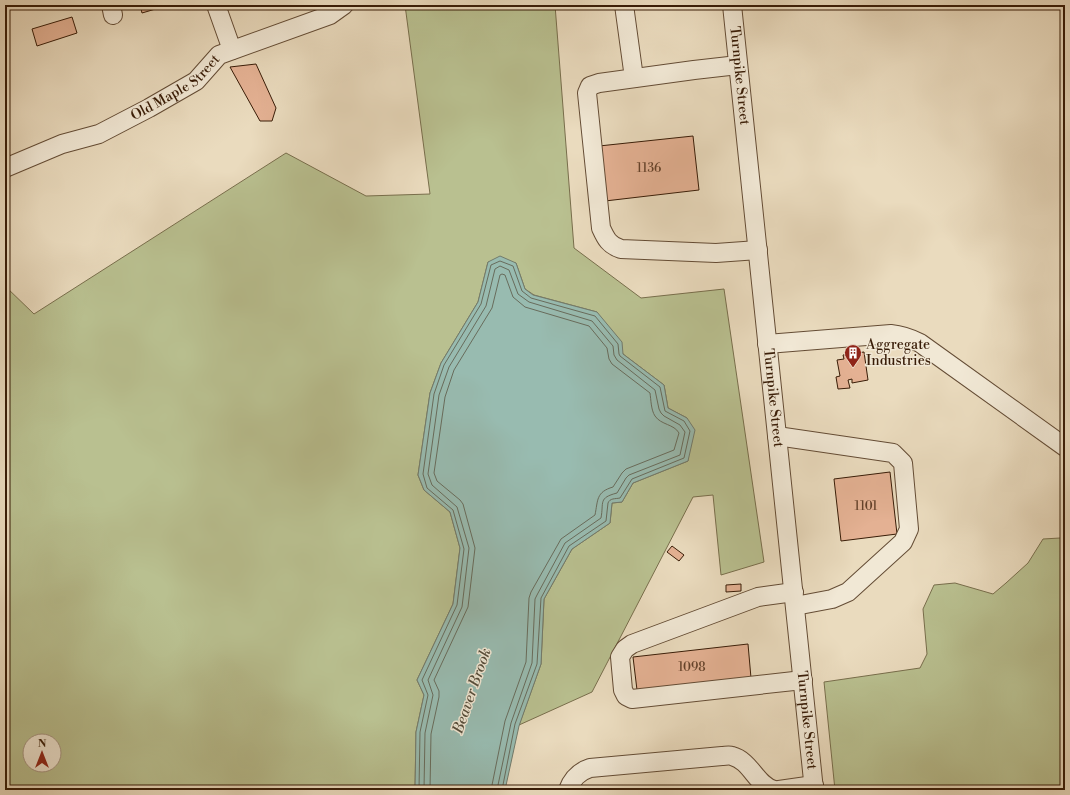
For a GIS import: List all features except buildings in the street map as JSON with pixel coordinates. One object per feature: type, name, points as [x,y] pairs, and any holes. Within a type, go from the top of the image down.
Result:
[{"type":"street","points":[[216,5],[232,50]]},
{"type":"street","name":"Old Maple Street","points":[[5,168],[62,144],[99,134],[196,81],[219,55],[330,15],[344,5]]},
{"type":"street","points":[[624,5],[634,78]]},
{"type":"street","name":"Turnpike Street","points":[[732,5],[814,788]]},
{"type":"street","points":[[738,65],[598,83],[590,86],[587,93],[601,228],[606,238],[613,246],[621,249],[716,253],[758,250]]},
{"type":"street","points":[[767,344],[891,334],[911,338],[1065,447]]},
{"type":"street","points":[[777,436],[893,453],[903,463],[909,529],[903,542],[848,592],[832,599],[758,597],[632,644],[625,649],[620,657],[623,690],[626,696],[632,699],[803,680]]},
{"type":"street","points":[[568,790],[571,783],[581,771],[590,768],[731,756],[741,760],[754,773],[762,784],[769,789],[774,790]]},
{"type":"street","points":[[779,790],[814,788]]},
{"type":"green space","points":[[405,5],[555,5],[574,248],[641,298],[724,289],[764,562],[721,575],[713,495],[693,497],[592,692],[519,725],[541,664],[544,599],[572,549],[610,523],[612,503],[622,502],[633,483],[688,461],[687,418],[668,408],[664,385],[623,354],[597,312],[534,295],[525,289],[516,263],[488,262],[478,302],[441,363],[430,393],[418,475],[424,490],[450,512],[460,548],[453,604],[417,680],[424,695],[416,732],[415,790],[5,790],[5,286],[34,314],[286,153],[366,196],[430,194]]},
{"type":"green space","points":[[1060,538],[1065,543],[1065,790],[835,790],[824,682],[920,668],[927,654],[923,609],[934,585],[955,583],[993,594],[1028,563],[1043,539]]},
{"type":"water","name":"Beaver Brook","points":[[500,256],[516,263],[525,289],[533,295],[597,312],[622,342],[623,354],[664,385],[668,408],[687,418],[695,430],[688,461],[633,483],[622,502],[612,503],[610,523],[572,549],[544,599],[541,664],[519,726],[505,790],[415,790],[416,732],[424,695],[417,680],[453,604],[460,548],[450,512],[424,490],[418,475],[430,393],[441,363],[478,302],[488,262]]},
{"type":"place","name":"Aggregate Industries","points":[[853,368]]}]
